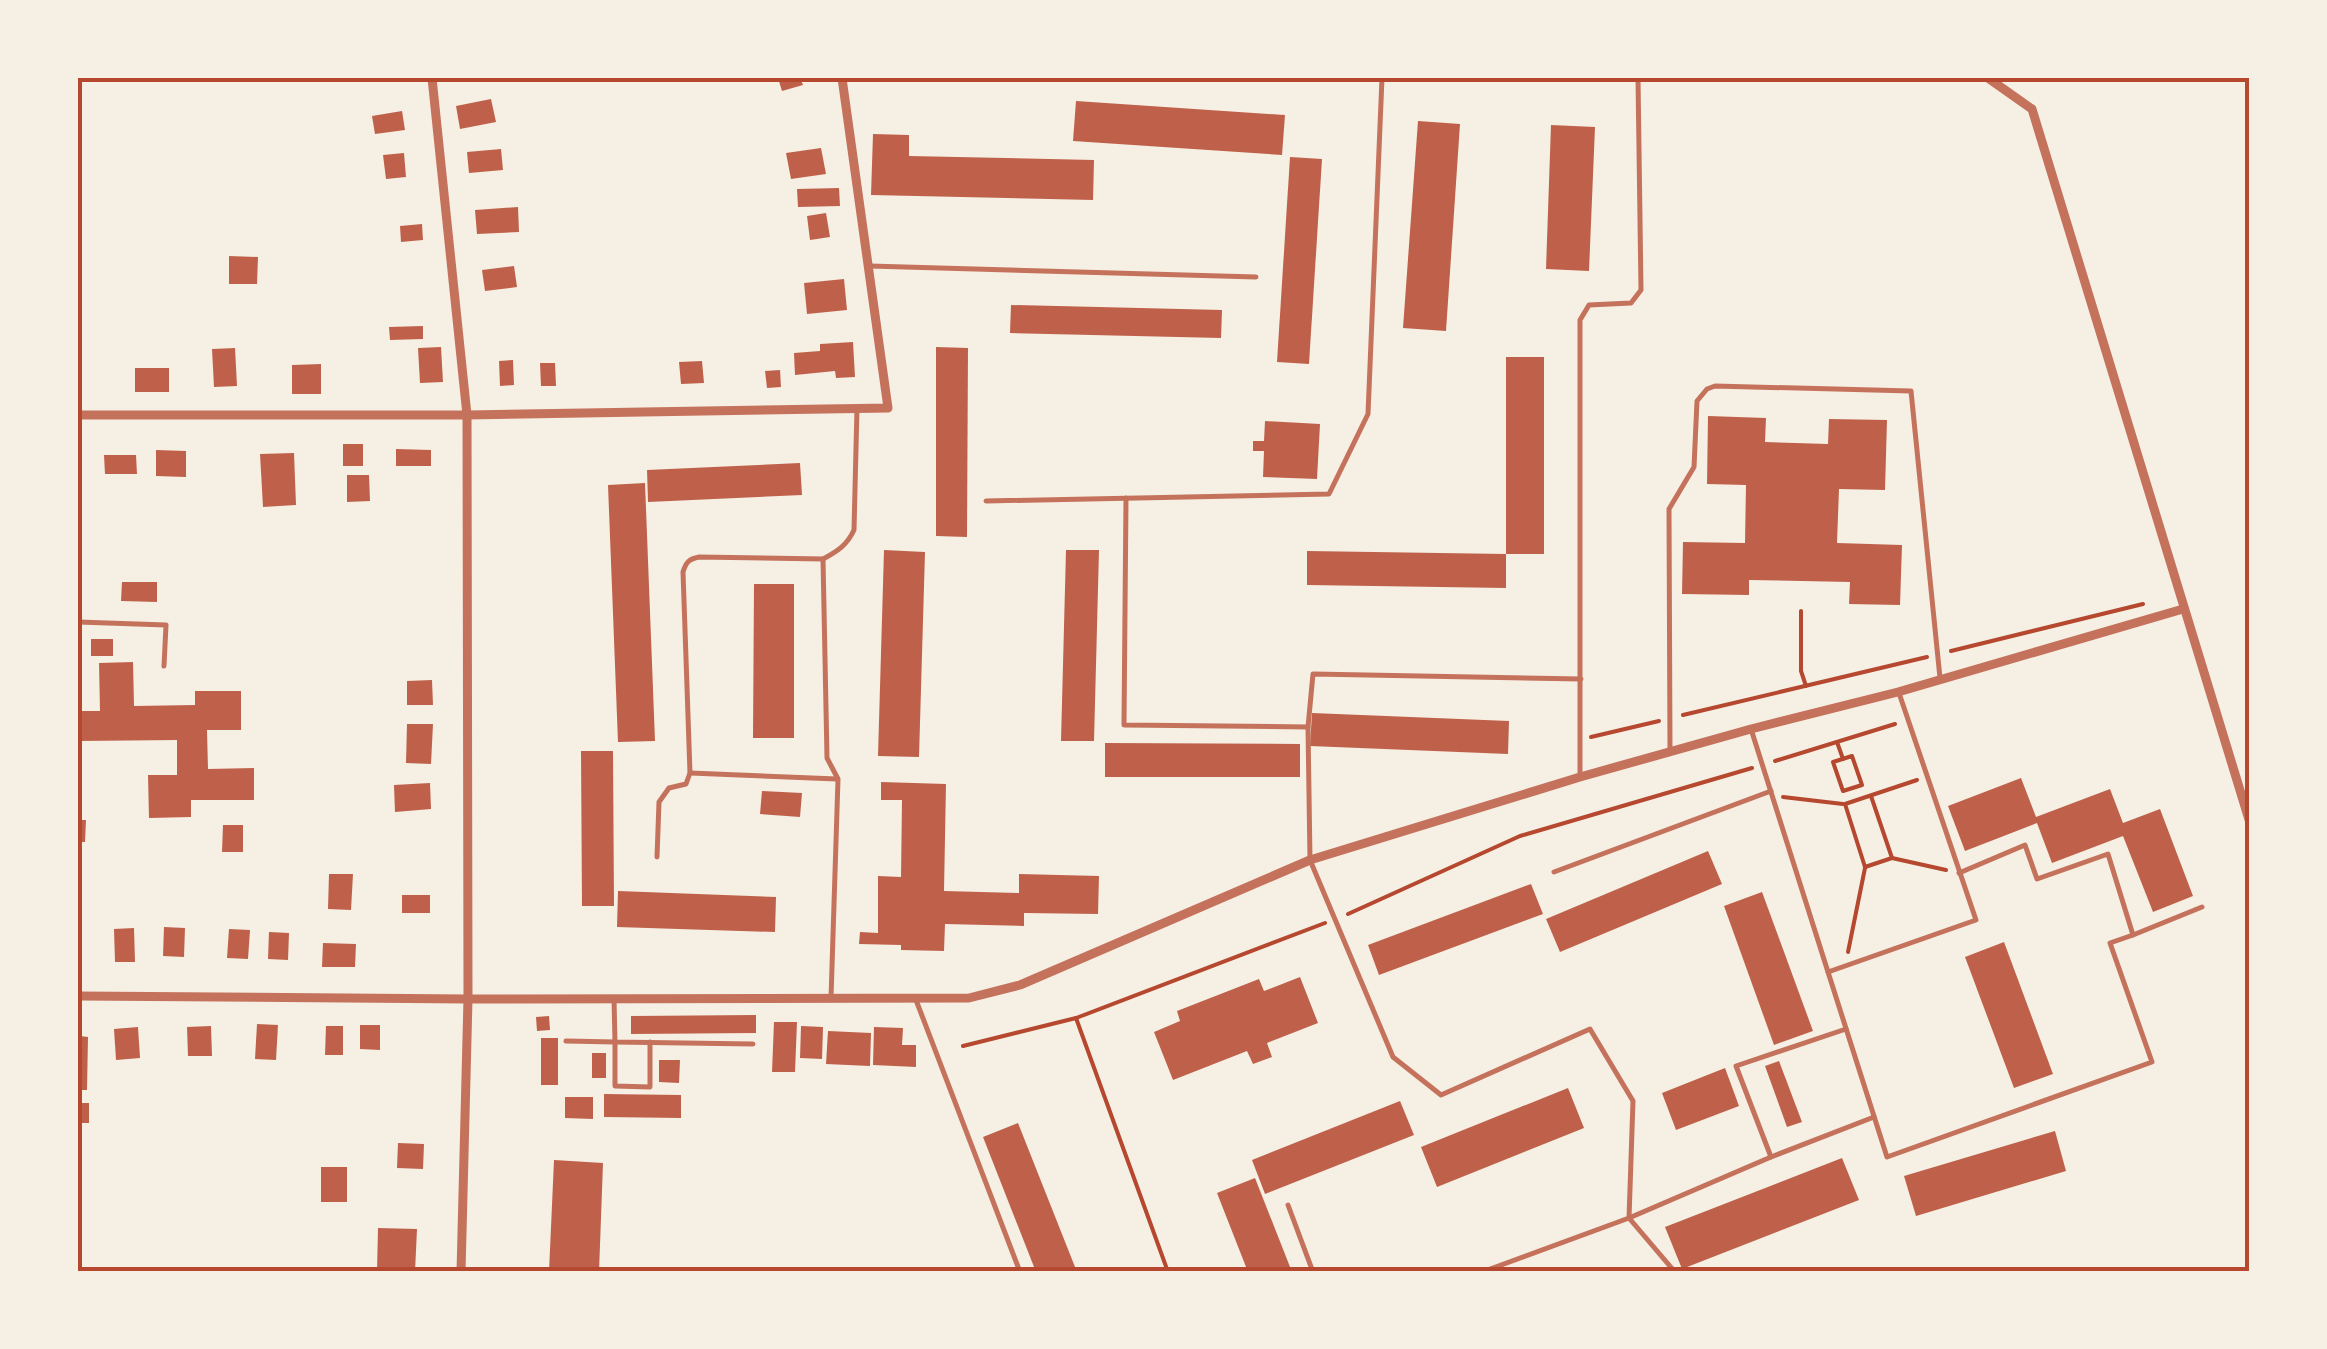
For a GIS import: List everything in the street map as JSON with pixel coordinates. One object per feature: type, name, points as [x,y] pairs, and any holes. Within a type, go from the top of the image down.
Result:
[{"type":"street","points":[[432,78],[467,414],[468,999],[461,1272]]},
{"type":"street","points":[[78,414],[888,408],[842,78]]},
{"type":"street","points":[[1988,78],[2032,108],[2250,822]]},
{"type":"street","points":[[78,996],[969,998],[1020,985],[1310,860],[1580,777],[1751,728],[1898,692],[2183,608]]},
{"type":"lane","points":[[986,500],[1329,494],[1368,414],[1382,78]]},
{"type":"lane","points":[[1580,777],[1580,320],[1589,305],[1631,304],[1641,290],[1638,78]]},
{"type":"lane","points":[[867,266],[1256,277]]},
{"type":"lane","points":[[1670,752],[1668,509],[1692,472],[1696,400],[1707,388],[1911,391],[1940,679]]},
{"type":"lane","points":[[658,857],[659,802],[669,788],[686,784],[690,774],[682,572],[690,559],[699,557],[823,560],[840,550],[854,530],[858,408]]},
{"type":"lane","points":[[1126,498],[1124,725],[1308,727]]},
{"type":"lane","points":[[823,560],[827,758],[838,779],[831,998]]},
{"type":"lane","points":[[78,622],[166,625],[164,666]]},
{"type":"lane","points":[[1581,679],[1313,674],[1308,727],[1310,860],[1393,1056],[1441,1096],[1590,1029],[1633,1100],[1629,1218],[1675,1272]]},
{"type":"lane","points":[[1828,972],[1976,920],[1898,692]]},
{"type":"lane","points":[[1751,728],[1887,1157],[2152,1062],[2110,943],[2202,907]]},
{"type":"lane","points":[[690,774],[838,779]]},
{"type":"lane","points":[[1554,872],[1772,793]]},
{"type":"lane","points":[[1959,873],[2025,845],[2036,878],[2108,854],[2133,934]]},
{"type":"lane","points":[[614,999],[615,1086],[650,1086],[650,1042]]},
{"type":"lane","points":[[916,1000],[1020,1272]]},
{"type":"lane","points":[[1771,1158],[1736,1066],[1846,1029]]},
{"type":"lane","points":[[566,1041],[753,1044]]},
{"type":"lane","points":[[1482,1272],[1629,1218],[1874,1118]]},
{"type":"lane","points":[[1288,1205],[1313,1272]]},
{"type":"path","points":[[1582,739],[2143,604]]},
{"type":"path","points":[[1800,611],[1801,671],[1806,686]]},
{"type":"path","points":[[964,1046],[1076,1018],[1334,920],[1520,836],[1909,720]]},
{"type":"path","points":[[1837,742],[1842,759]]},
{"type":"path","points":[[1852,756],[1862,785],[1853,788],[1843,791],[1833,762],[1852,756]]},
{"type":"path","points":[[1772,793],[1845,804],[1928,776]]},
{"type":"path","points":[[1853,788],[1858,800]]},
{"type":"path","points":[[1871,796],[1892,858]]},
{"type":"path","points":[[1845,804],[1866,867],[1846,966]]},
{"type":"path","points":[[1866,867],[1892,858],[1959,873]]},
{"type":"path","points":[[1076,1018],[1168,1272]]},
{"type":"building","points":[[778,78],[800,78],[803,85],[782,91]]},
{"type":"building","points":[[491,99],[496,122],[460,129],[456,106]]},
{"type":"building","points":[[1076,101],[1285,115],[1282,155],[1073,141]]},
{"type":"building","points":[[402,111],[405,130],[375,134],[372,116]]},
{"type":"building","points":[[1418,121],[1460,124],[1446,331],[1403,328]]},
{"type":"building","points":[[1551,125],[1595,127],[1589,271],[1546,269]]},
{"type":"building","points":[[873,134],[909,135],[909,156],[1094,160],[1093,200],[871,195]]},
{"type":"building","points":[[821,148],[826,174],[791,179],[786,153]]},
{"type":"building","points":[[501,149],[503,170],[469,173],[467,152]]},
{"type":"building","points":[[404,153],[406,177],[386,179],[383,155]]},
{"type":"building","points":[[1290,157],[1322,159],[1309,364],[1277,362]]},
{"type":"building","points":[[839,188],[840,206],[798,207],[797,189]]},
{"type":"building","points":[[518,207],[519,232],[477,234],[475,210]]},
{"type":"building","points":[[826,213],[830,237],[810,240],[807,216]]},
{"type":"building","points":[[422,224],[423,240],[401,242],[400,226]]},
{"type":"building","points":[[229,256],[258,257],[257,284],[229,284]]},
{"type":"building","points":[[514,266],[517,287],[485,291],[482,270]]},
{"type":"building","points":[[844,279],[847,310],[807,314],[804,283]]},
{"type":"building","points":[[1011,305],[1222,310],[1221,338],[1010,333]]},
{"type":"building","points":[[423,326],[423,339],[390,340],[389,327]]},
{"type":"building","points":[[853,342],[855,377],[836,378],[835,371],[795,375],[794,353],[820,351],[820,344]]},
{"type":"building","points":[[441,347],[443,382],[420,383],[418,348]]},
{"type":"building","points":[[936,347],[968,348],[967,537],[936,536]]},
{"type":"building","points":[[235,348],[237,386],[214,387],[212,349]]},
{"type":"building","points":[[1506,357],[1544,357],[1544,554],[1506,554]]},
{"type":"building","points":[[513,360],[514,385],[500,386],[499,361]]},
{"type":"building","points":[[702,361],[704,383],[681,384],[679,362]]},
{"type":"building","points":[[540,363],[555,363],[556,386],[541,386]]},
{"type":"building","points":[[321,364],[321,394],[292,394],[292,365]]},
{"type":"building","points":[[135,368],[169,368],[169,392],[135,392]]},
{"type":"building","points":[[780,370],[781,387],[767,388],[765,371]]},
{"type":"building","points":[[1708,416],[1766,418],[1765,442],[1828,444],[1829,419],[1887,420],[1885,490],[1839,489],[1837,543],[1902,545],[1900,605],[1849,604],[1850,582],[1749,580],[1749,595],[1682,594],[1683,542],[1745,543],[1746,485],[1707,484]]},
{"type":"building","points":[[1265,421],[1320,424],[1317,479],[1263,477],[1264,451],[1253,451],[1253,441],[1264,441]]},
{"type":"building","points":[[343,444],[363,444],[363,466],[343,466]]},
{"type":"building","points":[[396,449],[431,450],[431,466],[396,466]]},
{"type":"building","points":[[156,450],[186,451],[186,477],[156,476]]},
{"type":"building","points":[[294,453],[296,505],[263,507],[260,454]]},
{"type":"building","points":[[104,455],[136,455],[137,474],[105,474]]},
{"type":"building","points":[[800,463],[802,495],[648,502],[647,470]]},
{"type":"building","points":[[347,475],[369,475],[370,501],[347,502]]},
{"type":"building","points":[[645,483],[655,741],[618,742],[608,485]]},
{"type":"building","points":[[884,550],[925,552],[919,757],[878,756]]},
{"type":"building","points":[[1066,550],[1099,550],[1094,741],[1061,741]]},
{"type":"building","points":[[1307,551],[1506,554],[1506,588],[1307,585]]},
{"type":"building","points":[[122,582],[157,582],[157,602],[121,601]]},
{"type":"building","points":[[754,584],[794,584],[794,738],[753,738]]},
{"type":"building","points":[[91,639],[113,639],[113,656],[91,656]]},
{"type":"building","points":[[133,662],[134,706],[195,705],[195,691],[241,691],[241,730],[207,730],[208,769],[254,768],[254,800],[191,800],[191,817],[149,818],[148,775],[177,775],[177,740],[78,741],[78,711],[100,711],[99,663]]},
{"type":"building","points":[[432,680],[433,705],[407,705],[407,681]]},
{"type":"building","points":[[1312,713],[1509,721],[1508,754],[1310,746]]},
{"type":"building","points":[[407,724],[433,724],[431,764],[406,763]]},
{"type":"building","points":[[1105,743],[1300,744],[1300,777],[1105,777]]},
{"type":"building","points":[[581,751],[613,751],[614,906],[582,906]]},
{"type":"building","points":[[2021,778],[2036,817],[2110,789],[2123,823],[2160,809],[2193,896],[2153,912],[2123,836],[2052,863],[2037,823],[1965,851],[1948,806]]},
{"type":"building","points":[[881,782],[946,784],[944,891],[1019,893],[1019,874],[1099,876],[1098,914],[1024,913],[1024,926],[945,924],[944,951],[859,944],[860,932],[878,933],[878,876],[901,877],[902,800],[881,800]]},
{"type":"building","points":[[430,783],[431,809],[395,812],[394,785]]},
{"type":"building","points":[[762,791],[802,793],[800,817],[760,814]]},
{"type":"building","points":[[78,820],[86,820],[85,842],[78,842]]},
{"type":"building","points":[[223,825],[243,825],[243,852],[222,852]]},
{"type":"building","points":[[1708,851],[1722,884],[1560,952],[1546,919]]},
{"type":"building","points":[[329,874],[353,874],[351,910],[328,909]]},
{"type":"building","points":[[1531,884],[1543,914],[1379,975],[1368,945]]},
{"type":"building","points":[[618,891],[776,897],[775,932],[617,927]]},
{"type":"building","points":[[1762,892],[1813,1031],[1774,1045],[1724,906]]},
{"type":"building","points":[[402,895],[430,895],[430,913],[402,913]]},
{"type":"building","points":[[164,927],[185,928],[184,957],[163,956]]},
{"type":"building","points":[[134,928],[135,962],[115,962],[114,929]]},
{"type":"building","points":[[229,929],[250,930],[248,959],[227,958]]},
{"type":"building","points":[[269,932],[289,933],[288,960],[268,959]]},
{"type":"building","points":[[2004,942],[2053,1074],[2014,1088],[1965,957]]},
{"type":"building","points":[[323,943],[356,944],[355,967],[322,967]]},
{"type":"building","points":[[1300,977],[1318,1023],[1267,1043],[1272,1057],[1253,1064],[1247,1051],[1173,1080],[1154,1032],[1180,1021],[1177,1011],[1259,979],[1264,991]]},
{"type":"building","points":[[756,1015],[756,1033],[631,1034],[631,1016]]},
{"type":"building","points":[[549,1016],[550,1030],[537,1031],[536,1017]]},
{"type":"building","points":[[774,1022],[797,1022],[795,1072],[772,1072]]},
{"type":"building","points":[[257,1024],[278,1025],[276,1060],[255,1059]]},
{"type":"building","points":[[360,1025],[380,1025],[380,1050],[360,1049]]},
{"type":"building","points":[[211,1026],[212,1056],[188,1056],[187,1027]]},
{"type":"building","points":[[326,1026],[343,1026],[343,1055],[325,1055]]},
{"type":"building","points":[[801,1026],[823,1027],[822,1059],[800,1058]]},
{"type":"building","points":[[138,1027],[140,1058],[116,1060],[114,1029]]},
{"type":"building","points":[[874,1027],[903,1028],[902,1045],[916,1045],[916,1067],[873,1065]]},
{"type":"building","points":[[828,1031],[871,1033],[870,1066],[826,1064]]},
{"type":"building","points":[[80,1036],[88,1037],[87,1090],[79,1090]]},
{"type":"building","points":[[541,1038],[558,1038],[558,1085],[541,1085]]},
{"type":"building","points":[[592,1053],[606,1053],[606,1078],[592,1078]]},
{"type":"building","points":[[659,1060],[680,1060],[679,1083],[659,1082]]},
{"type":"building","points":[[1779,1061],[1802,1122],[1787,1127],[1765,1066]]},
{"type":"building","points":[[1725,1068],[1739,1106],[1676,1130],[1662,1093]]},
{"type":"building","points":[[1568,1088],[1584,1128],[1437,1187],[1421,1147]]},
{"type":"building","points":[[604,1094],[681,1095],[681,1118],[604,1117]]},
{"type":"building","points":[[565,1097],[593,1097],[593,1119],[565,1118]]},
{"type":"building","points":[[1400,1101],[1414,1135],[1265,1194],[1252,1160]]},
{"type":"building","points":[[78,1103],[89,1103],[89,1123],[78,1123]]},
{"type":"building","points":[[1018,1123],[1077,1272],[1036,1272],[983,1137]]},
{"type":"building","points":[[2055,1131],[2066,1171],[1916,1216],[1904,1176]]},
{"type":"building","points":[[398,1143],[424,1144],[423,1169],[397,1168]]},
{"type":"building","points":[[1842,1158],[1859,1200],[1682,1269],[1665,1227]]},
{"type":"building","points":[[554,1160],[603,1163],[599,1272],[549,1272]]},
{"type":"building","points":[[321,1167],[347,1167],[347,1202],[321,1202]]},
{"type":"building","points":[[1255,1178],[1292,1272],[1248,1272],[1217,1193]]},
{"type":"building","points":[[378,1228],[417,1229],[415,1272],[377,1272]]}]
